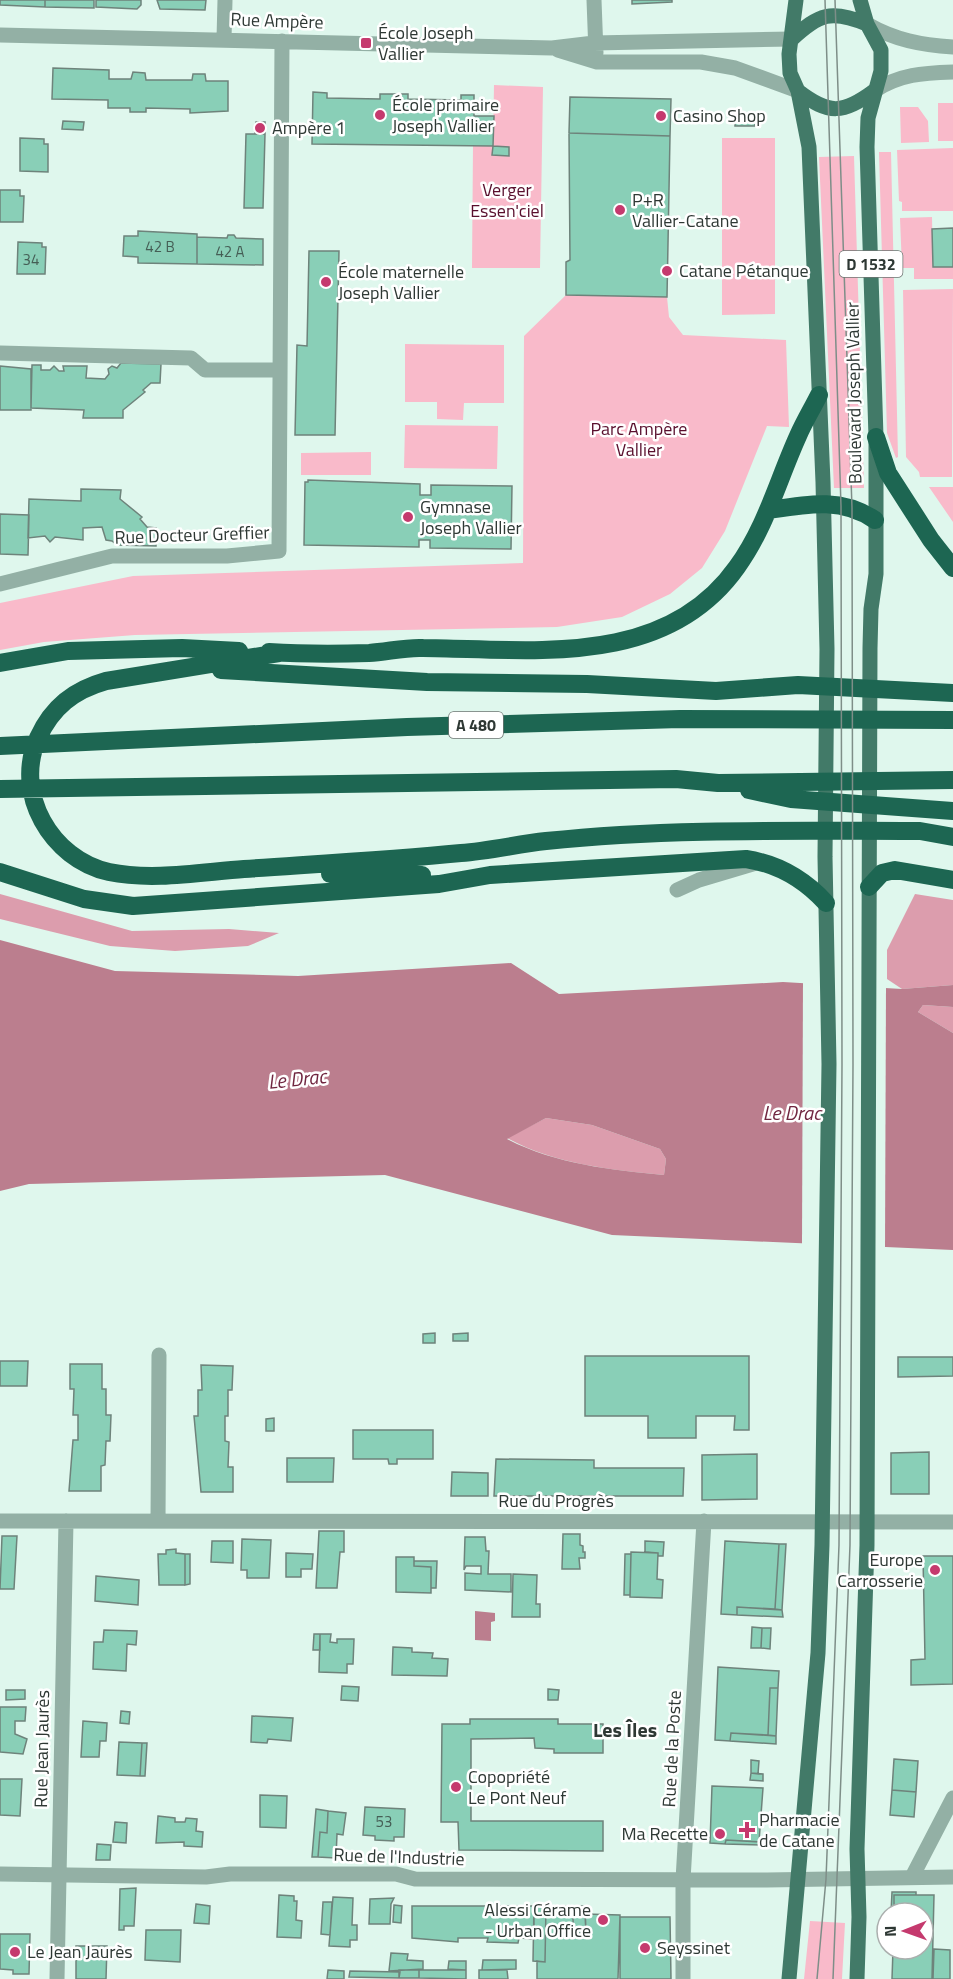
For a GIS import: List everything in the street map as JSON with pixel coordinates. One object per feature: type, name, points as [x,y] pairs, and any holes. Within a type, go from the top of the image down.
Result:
[{"type":"highway","points":[[0,663],[68,651],[182,648],[279,653],[371,653],[421,648],[480,650],[583,648],[629,642],[679,620],[706,602],[737,567],[769,510],[798,435],[819,395]]},
{"type":"highway","points":[[876,437],[888,473],[931,540],[953,568]]},
{"type":"highway","points":[[769,510],[806,504],[824,504],[860,510],[875,520]]},
{"type":"highway","points":[[279,653],[180,667],[89,686],[71,695],[55,711],[35,744],[31,766],[31,790],[44,826],[60,846],[82,862],[109,872],[163,874],[463,853],[545,841],[631,834],[920,831],[953,837]]},
{"type":"highway","points":[[180,667],[427,682],[587,684],[716,691],[798,686],[953,693]]},
{"type":"highway","name":"A 480","points":[[0,746],[454,725],[680,719],[953,720]]},
{"type":"highway","points":[[0,789],[676,779],[718,783],[953,780]]},
{"type":"highway","points":[[718,783],[791,799],[953,811]]},
{"type":"highway","points":[[0,872],[84,899],[133,906],[439,884],[490,876],[728,859],[761,861],[803,881],[826,903]]},
{"type":"highway","points":[[869,887],[882,873],[886,872],[908,871],[953,880]]},
{"type":"highway","points":[[205,872],[490,876]]},
{"type":"main road","name":"Boulevard Joseph Vallier","points":[[796,0],[789,73],[798,91],[809,147],[824,504],[827,649],[826,903]]},
{"type":"main road","name":"Boulevard Joseph Vallier","points":[[860,0],[867,24],[881,50],[881,71],[868,118],[867,147],[876,437],[876,574],[871,609],[870,648],[869,887]]},
{"type":"main road","points":[[792,39],[813,20],[826,16],[850,17],[867,24]]},
{"type":"main road","points":[[798,91],[819,107],[830,109],[854,105],[874,91]]},
{"type":"main road","name":"D 1532","points":[[857,1979],[859,1879],[857,1849],[867,1545],[871,1076],[869,887]]},
{"type":"main road","name":"D 1532","points":[[789,1979],[796,1880],[816,1677],[822,1545],[829,1064],[826,903]]},
{"type":"street","points":[[224,39],[225,0]]},
{"type":"street","points":[[594,0],[594,44],[597,62]]},
{"type":"street","points":[[867,24],[894,38],[913,43],[953,47]]},
{"type":"street","name":"Rue Ampère","points":[[0,35],[552,48],[594,44],[792,39]]},
{"type":"street","name":"Rue Docteur Greffier","points":[[0,584],[112,556],[227,556],[279,551],[282,41]]},
{"type":"street","name":"Rue Ampère","points":[[552,48],[597,62],[701,62],[735,68],[798,91]]},
{"type":"street","points":[[874,91],[890,81],[913,74],[953,72]]},
{"type":"street","points":[[0,353],[191,358],[205,370],[280,370]]},
{"type":"street","points":[[677,890],[699,880],[761,861]]},
{"type":"street","points":[[158,1521],[159,1355]]},
{"type":"street","name":"Rue du Progrès","points":[[0,1521],[953,1522]]},
{"type":"street","name":"Rue Jean Jaurès","points":[[57,1979],[66,1521]]},
{"type":"street","name":"Rue de la Poste","points":[[683,1979],[683,1880],[704,1521]]},
{"type":"street","points":[[912,1877],[953,1798]]},
{"type":"street","name":"Rue de l'Industrie","points":[[0,1874],[206,1877],[230,1874],[385,1874],[402,1875],[415,1880],[859,1879]]},
{"type":"street","points":[[859,1879],[953,1877]]},
{"type":"green space","name":"Verger Essen'ciel","points":[[494,85],[543,87],[540,268],[472,268],[473,146],[493,146]]},
{"type":"green space","points":[[938,103],[953,103],[953,141],[938,141]]},
{"type":"green space","points":[[900,107],[918,107],[928,121],[929,142],[901,143]]},
{"type":"green space","points":[[722,138],[775,138],[775,314],[722,315]]},
{"type":"green space","points":[[953,148],[953,211],[902,211],[902,202],[899,201],[897,150]]},
{"type":"green space","points":[[879,152],[891,152],[898,457],[896,458],[887,433]]},
{"type":"green space","points":[[854,156],[864,488],[834,488],[819,157]]},
{"type":"green space","points":[[932,217],[933,267],[953,267],[953,279],[914,279],[914,268],[902,268],[900,218]]},
{"type":"green space","points":[[953,289],[952,477],[920,477],[919,472],[906,457],[903,290]]},
{"type":"green space","name":"Parc Ampère Vallier","points":[[566,295],[667,297],[669,317],[683,335],[786,340],[789,427],[767,426],[725,531],[702,568],[670,594],[622,617],[557,627],[135,635],[44,642],[0,650],[0,603],[133,576],[523,563],[524,336]]},
{"type":"green space","points":[[405,344],[504,345],[504,403],[464,403],[463,420],[437,419],[437,402],[405,402]]},
{"type":"green space","points":[[405,425],[498,426],[497,469],[404,468]]},
{"type":"green space","points":[[371,452],[371,475],[301,475],[301,453]]},
{"type":"green space","points":[[929,487],[953,487],[953,522]]},
{"type":"green space","points":[[810,1921],[845,1923],[842,1979],[804,1979]]},
{"type":"shaded area","points":[[0,894],[132,931],[229,929],[279,933],[248,946],[175,951],[110,946],[0,919]]},
{"type":"shaded area","points":[[915,894],[953,900],[953,985],[902,989],[887,979],[887,950]]},
{"type":"shaded area","points":[[923,1005],[953,1007],[953,1033],[918,1012]]},
{"type":"shaded area","points":[[546,1118],[592,1125],[660,1149],[666,1159],[664,1175],[603,1168],[563,1160],[507,1138]]},
{"type":"water","name":"Le Drac","points":[[0,940],[115,971],[298,976],[511,963],[559,994],[783,982],[902,989],[953,985],[953,1007],[923,1005],[918,1012],[953,1033],[953,1250],[612,1235],[385,1175],[29,1184],[0,1191]],"holes":[[[546,1118],[592,1125],[660,1149],[666,1159],[664,1175],[604,1168],[564,1160],[525,1148],[507,1139]]]},
{"type":"water","points":[[475,1611],[495,1613],[495,1621],[491,1622],[491,1641],[475,1640]]},
{"type":"pier","points":[[803,980],[886,985],[885,1250],[802,1246]]},
{"type":"building","points":[[0,0],[45,0],[45,7],[0,5]]},
{"type":"building","points":[[45,0],[94,0],[94,8],[45,7]]},
{"type":"building","points":[[96,0],[141,0],[141,5],[137,9],[96,7]]},
{"type":"building","points":[[157,0],[206,0],[205,10],[160,9]]},
{"type":"building","points":[[632,0],[672,0],[672,2],[632,4]]},
{"type":"building","points":[[53,68],[109,70],[109,79],[131,79],[133,72],[145,73],[146,80],[192,80],[193,74],[205,74],[206,81],[228,81],[228,111],[190,113],[190,109],[146,108],[146,112],[130,112],[130,108],[108,108],[108,100],[52,99]]},
{"type":"building","points":[[313,92],[327,93],[327,98],[380,99],[380,94],[408,94],[408,99],[461,100],[461,95],[474,95],[474,116],[494,116],[493,146],[312,144]]},
{"type":"building","points":[[570,97],[671,99],[670,136],[569,133]]},
{"type":"building","points":[[735,117],[755,117],[755,126],[735,126]]},
{"type":"building","points":[[63,121],[84,122],[83,130],[62,129]]},
{"type":"building","name":"Ampère 1","points":[[256,122],[265,122],[265,134],[255,134]]},
{"type":"building","name":"P+R Vallier-Catane","points":[[569,133],[670,136],[667,297],[566,295],[566,262],[570,260]]},
{"type":"building","points":[[246,134],[265,134],[263,208],[244,208]]},
{"type":"building","points":[[20,138],[44,139],[44,144],[48,144],[48,172],[20,171]]},
{"type":"building","points":[[493,146],[509,147],[509,156],[492,155]]},
{"type":"building","points":[[0,190],[20,190],[20,196],[24,196],[23,222],[0,222]]},
{"type":"building","points":[[953,228],[953,267],[933,267],[932,229]]},
{"type":"building","points":[[138,231],[197,234],[197,264],[138,263],[138,257],[123,256],[124,236],[138,236]]},
{"type":"building","points":[[228,235],[234,235],[236,238],[263,239],[263,265],[197,264],[197,237],[227,238]]},
{"type":"building","points":[[18,242],[42,243],[42,247],[46,247],[45,274],[17,274]]},
{"type":"building","points":[[309,251],[339,251],[335,435],[295,435],[297,345],[307,346]]},
{"type":"building","points":[[121,363],[161,364],[160,383],[151,383],[143,390],[145,392],[123,410],[123,418],[83,418],[84,410],[31,408],[32,365],[41,365],[41,370],[50,370],[54,366],[59,371],[64,371],[63,366],[87,366],[86,378],[105,379],[109,374],[108,369],[112,366],[117,368]]},
{"type":"building","points":[[0,366],[31,369],[31,410],[0,410]]},
{"type":"building","name":"Gymnase Joseph Vallier","points":[[308,480],[420,484],[420,495],[431,495],[431,485],[512,486],[511,549],[430,548],[430,540],[419,540],[419,547],[304,545],[305,482]]},
{"type":"building","points":[[81,489],[121,490],[120,499],[142,517],[140,519],[147,527],[156,528],[156,546],[117,545],[106,540],[102,527],[83,528],[83,540],[55,537],[50,542],[45,536],[28,538],[29,499],[81,501]]},
{"type":"building","points":[[0,514],[29,515],[28,555],[0,554]]},
{"type":"building","points":[[435,1333],[435,1343],[423,1343],[423,1334]]},
{"type":"building","points":[[468,1333],[468,1341],[453,1341],[453,1334]]},
{"type":"building","points":[[585,1356],[749,1356],[749,1430],[734,1430],[735,1416],[696,1416],[696,1438],[648,1438],[648,1416],[585,1416]]},
{"type":"building","points":[[898,1357],[953,1357],[953,1376],[898,1377]]},
{"type":"building","points":[[0,1361],[28,1361],[27,1386],[0,1386]]},
{"type":"building","points":[[70,1364],[102,1364],[102,1389],[106,1389],[106,1415],[111,1415],[110,1441],[106,1441],[105,1465],[101,1466],[101,1491],[69,1491],[73,1440],[78,1440],[78,1415],[73,1415],[74,1389],[70,1389]]},
{"type":"building","points":[[201,1365],[233,1366],[232,1390],[228,1390],[228,1416],[225,1416],[225,1441],[229,1442],[228,1467],[233,1467],[233,1492],[201,1492],[194,1416],[198,1416],[198,1390],[202,1390]]},
{"type":"building","points":[[274,1418],[274,1431],[266,1431],[266,1419]]},
{"type":"building","points":[[353,1430],[433,1430],[433,1459],[397,1459],[397,1464],[389,1464],[388,1459],[353,1459]]},
{"type":"building","points":[[929,1452],[929,1494],[891,1494],[891,1453]]},
{"type":"building","points":[[757,1454],[757,1499],[702,1500],[702,1455]]},
{"type":"building","points":[[287,1458],[334,1458],[333,1482],[287,1482]]},
{"type":"building","points":[[496,1459],[594,1460],[594,1468],[684,1468],[683,1496],[494,1496]]},
{"type":"building","points":[[452,1472],[488,1473],[488,1496],[451,1496]]},
{"type":"building","points":[[319,1531],[344,1531],[344,1552],[340,1552],[337,1588],[316,1588]]},
{"type":"building","points":[[563,1534],[580,1534],[580,1545],[583,1546],[585,1558],[579,1558],[580,1569],[562,1569]]},
{"type":"building","points":[[2,1536],[17,1536],[14,1589],[0,1589]]},
{"type":"building","points":[[465,1537],[485,1537],[486,1551],[489,1551],[488,1574],[511,1574],[511,1592],[465,1590],[465,1573],[481,1574],[481,1566],[466,1566],[464,1570]]},
{"type":"building","points":[[242,1539],[271,1540],[269,1578],[247,1578],[247,1570],[241,1570]]},
{"type":"building","points":[[212,1541],[233,1541],[233,1563],[211,1562]]},
{"type":"building","points":[[645,1541],[664,1542],[663,1556],[658,1556],[658,1553],[645,1552]]},
{"type":"building","points":[[725,1541],[779,1544],[775,1609],[737,1607],[737,1615],[721,1614]]},
{"type":"building","points":[[779,1544],[786,1544],[782,1610],[775,1609]]},
{"type":"building","points":[[176,1549],[176,1553],[185,1554],[185,1585],[159,1585],[158,1554],[166,1554],[166,1550]]},
{"type":"building","points":[[631,1552],[658,1553],[657,1579],[663,1580],[662,1598],[630,1597]]},
{"type":"building","points":[[286,1553],[313,1554],[312,1569],[301,1569],[301,1577],[286,1577]]},
{"type":"building","points":[[185,1554],[190,1554],[190,1584],[185,1585]]},
{"type":"building","points":[[625,1554],[631,1554],[630,1595],[624,1595]]},
{"type":"building","points":[[923,1556],[953,1556],[953,1684],[911,1685],[911,1660],[925,1659]]},
{"type":"building","points":[[396,1557],[414,1557],[414,1566],[431,1567],[431,1593],[396,1592]]},
{"type":"building","points":[[414,1561],[437,1561],[436,1588],[431,1588],[431,1567],[414,1566]]},
{"type":"building","points":[[513,1574],[537,1575],[536,1604],[540,1604],[540,1617],[512,1617]]},
{"type":"building","points":[[96,1576],[139,1580],[138,1605],[95,1601]]},
{"type":"building","points":[[737,1607],[782,1610],[783,1617],[737,1615]]},
{"type":"building","points":[[752,1627],[762,1628],[761,1648],[751,1648]]},
{"type":"building","points":[[762,1628],[771,1628],[770,1649],[761,1648]]},
{"type":"building","points":[[104,1630],[137,1631],[136,1645],[127,1644],[126,1671],[93,1669],[94,1642],[103,1642]]},
{"type":"building","points":[[314,1634],[320,1634],[320,1650],[313,1650]]},
{"type":"building","points":[[320,1634],[331,1634],[330,1642],[337,1643],[337,1639],[354,1639],[353,1664],[347,1664],[347,1673],[319,1672]]},
{"type":"building","points":[[393,1647],[412,1648],[412,1652],[433,1653],[432,1658],[448,1659],[447,1676],[392,1675]]},
{"type":"building","points":[[718,1667],[779,1671],[778,1688],[770,1688],[768,1735],[731,1733],[730,1741],[715,1740]]},
{"type":"building","points":[[342,1686],[359,1687],[358,1701],[341,1700]]},
{"type":"building","points":[[770,1688],[778,1688],[776,1736],[768,1735]]},
{"type":"building","points":[[548,1689],[559,1690],[558,1700],[548,1700]]},
{"type":"building","points":[[6,1690],[25,1690],[25,1699],[6,1700]]},
{"type":"building","points":[[0,1707],[26,1707],[25,1721],[15,1721],[15,1734],[27,1739],[23,1754],[0,1752]]},
{"type":"building","points":[[121,1711],[130,1712],[129,1724],[120,1723]]},
{"type":"building","points":[[252,1716],[293,1718],[291,1741],[268,1739],[267,1743],[251,1742]]},
{"type":"building","name":"Copopriété Le Pont Neuf","points":[[470,1719],[558,1719],[558,1724],[603,1724],[603,1753],[554,1753],[554,1749],[535,1748],[534,1738],[471,1739],[471,1821],[603,1821],[603,1851],[459,1850],[458,1822],[441,1822],[442,1724],[470,1724]]},
{"type":"building","points":[[83,1721],[107,1723],[106,1741],[100,1741],[99,1757],[81,1757]]},
{"type":"building","points":[[731,1733],[776,1736],[776,1744],[730,1741]]},
{"type":"building","points":[[119,1742],[142,1743],[140,1776],[117,1775]]},
{"type":"building","points":[[142,1743],[147,1743],[145,1776],[140,1776]]},
{"type":"building","points":[[894,1759],[918,1761],[916,1792],[892,1790]]},
{"type":"building","points":[[751,1760],[759,1761],[758,1774],[751,1773]]},
{"type":"building","points":[[751,1773],[763,1774],[763,1781],[750,1780]]},
{"type":"building","points":[[0,1779],[22,1779],[20,1816],[0,1815]]},
{"type":"building","points":[[712,1786],[763,1788],[759,1842],[726,1840],[725,1844],[710,1843]]},
{"type":"building","points":[[892,1790],[916,1792],[914,1817],[890,1815]]},
{"type":"building","points":[[260,1795],[287,1796],[286,1828],[260,1827]]},
{"type":"building","points":[[365,1807],[405,1809],[404,1837],[394,1837],[394,1841],[375,1840],[375,1836],[363,1835]]},
{"type":"building","points":[[316,1809],[328,1811],[327,1833],[320,1832],[318,1857],[312,1857]]},
{"type":"building","points":[[328,1811],[346,1813],[343,1835],[337,1834],[336,1858],[318,1857],[320,1832],[327,1833]]},
{"type":"building","points":[[158,1816],[175,1818],[175,1822],[185,1822],[186,1818],[197,1819],[196,1831],[203,1832],[202,1847],[184,1846],[184,1842],[156,1843]]},
{"type":"building","points":[[115,1822],[127,1823],[126,1843],[113,1842]]},
{"type":"building","points":[[726,1840],[761,1842],[761,1845],[725,1844]]},
{"type":"building","points":[[97,1844],[111,1845],[110,1860],[96,1860]]},
{"type":"building","points":[[136,1888],[134,1926],[124,1926],[124,1930],[119,1930],[120,1889]]},
{"type":"building","points":[[892,1892],[916,1892],[916,1895],[894,1895],[894,1901],[892,1901]]},
{"type":"building","points":[[279,1895],[294,1896],[294,1901],[297,1901],[296,1920],[302,1921],[301,1938],[277,1937]]},
{"type":"building","points":[[894,1895],[934,1895],[934,1901],[894,1901]]},
{"type":"building","points":[[333,1897],[353,1898],[352,1925],[357,1925],[357,1940],[350,1940],[350,1947],[329,1946]]},
{"type":"building","points":[[394,1898],[391,1904],[390,1924],[369,1924],[370,1899]]},
{"type":"building","points":[[323,1902],[332,1902],[330,1935],[321,1934]]},
{"type":"building","points":[[196,1904],[210,1906],[209,1924],[194,1923]]},
{"type":"building","points":[[394,1905],[402,1906],[401,1923],[393,1922]]},
{"type":"building","points":[[412,1906],[534,1906],[534,1939],[519,1938],[518,1943],[487,1942],[488,1938],[458,1938],[458,1942],[412,1938]]},
{"type":"building","points":[[534,1906],[546,1906],[545,1962],[533,1961]]},
{"type":"building","points":[[546,1906],[572,1906],[574,1933],[586,1933],[585,1914],[620,1915],[618,1979],[537,1979],[537,1961],[545,1962]]},
{"type":"building","points":[[572,1906],[585,1906],[586,1933],[574,1933]]},
{"type":"building","name":"Seyssinet","points":[[620,1917],[670,1917],[671,1979],[620,1979]]},
{"type":"building","points":[[146,1930],[181,1930],[180,1962],[145,1960]]},
{"type":"building","name":"Le Jean Jaurès","points":[[0,1934],[30,1934],[29,1974],[13,1974],[13,1970],[0,1969]]},
{"type":"building","points":[[76,1946],[107,1946],[106,1979],[76,1979]]},
{"type":"building","points":[[935,1949],[950,1950],[950,1979],[933,1979]]},
{"type":"building","points":[[391,1953],[408,1954],[407,1960],[423,1961],[423,1969],[389,1971]]},
{"type":"building","points":[[483,1960],[516,1960],[516,1969],[482,1970]]},
{"type":"building","points":[[449,1961],[466,1961],[466,1970],[448,1969]]},
{"type":"building","points":[[893,1961],[932,1961],[932,1979],[892,1979]]},
{"type":"building","points":[[328,1970],[344,1971],[344,1979],[327,1979]]},
{"type":"building","points":[[399,1970],[419,1970],[419,1978],[399,1978]]},
{"type":"building","points":[[419,1970],[466,1970],[466,1979],[419,1978]]},
{"type":"building","points":[[479,1970],[507,1970],[508,1979],[479,1979]]},
{"type":"building","points":[[350,1971],[400,1972],[399,1978],[349,1977]]},
{"type":"tram line","points":[[817,1979],[826,1879],[839,1545],[842,1064],[841,506],[825,0]]},
{"type":"tram line","points":[[833,1979],[850,1545],[853,1064],[852,508],[835,0]]},
{"type":"place","name":"École Joseph Vallier","points":[[366,43]]},
{"type":"place","name":"École primaire Joseph Vallier","points":[[380,115]]},
{"type":"place","name":"Casino Shop","points":[[661,116]]},
{"type":"place","name":"Ampère 1","points":[[260,128]]},
{"type":"place","name":"P+R Vallier-Catane","points":[[620,210]]},
{"type":"place","name":"Catane Pétanque","points":[[667,271]]},
{"type":"place","name":"École maternelle Joseph Vallier","points":[[326,282]]},
{"type":"place","name":"Gymnase Joseph Vallier","points":[[408,517]]},
{"type":"place","name":"Europe Carrosserie","points":[[935,1570]]},
{"type":"place","name":"Copopriété Le Pont Neuf","points":[[456,1787]]},
{"type":"place","name":"Pharmacie de Catane","points":[[747,1830]]},
{"type":"place","name":"Ma Recette","points":[[720,1834]]},
{"type":"place","name":"Alessi Cérame - Urban Office","points":[[603,1920]]},
{"type":"place","name":"Seyssinet","points":[[645,1948]]},
{"type":"place","name":"Le Jean Jaurès","points":[[15,1952]]},
{"type":"district","name":"Les Îles","points":[[625,1730]]}]
